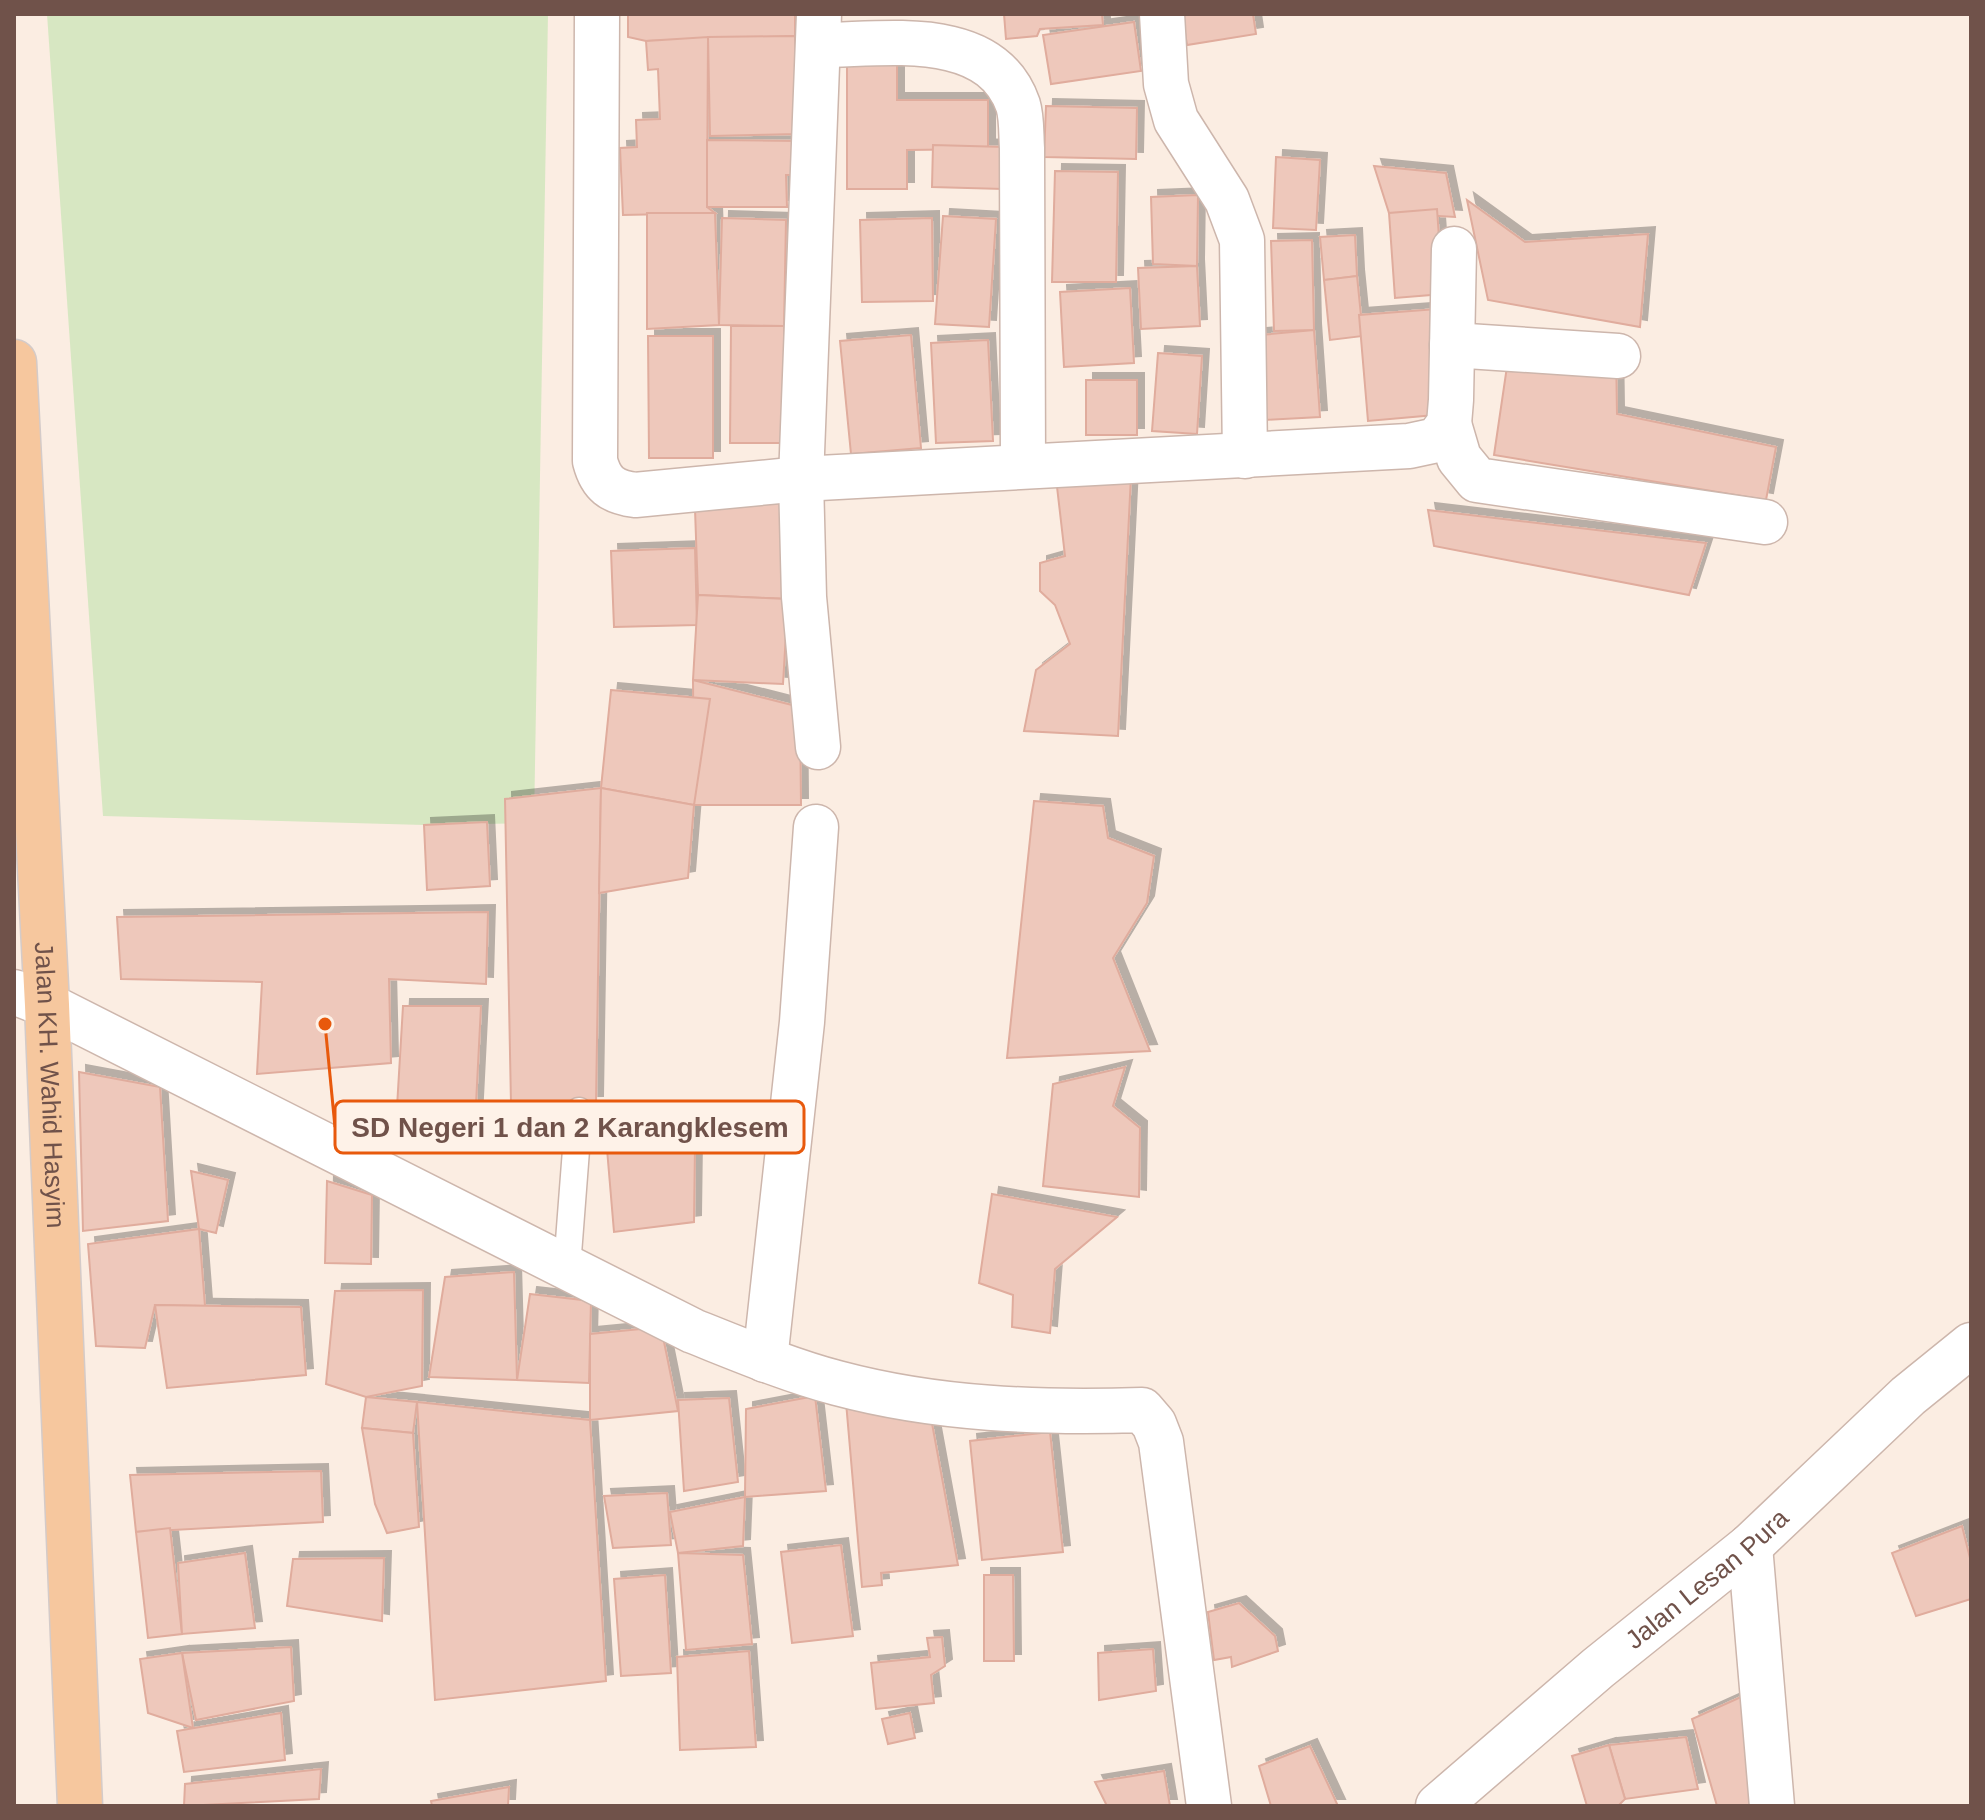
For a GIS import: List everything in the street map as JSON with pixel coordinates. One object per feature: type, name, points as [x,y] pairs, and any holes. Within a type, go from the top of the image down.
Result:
[{"type":"main road","name":"Jalan KH. Wahid Hasyim","points":[[14,362],[30,998],[80,1806]]},
{"type":"street","points":[[597,14],[594,429],[599,478],[615,492],[635,495],[801,479],[1409,446],[1437,440],[1449,424]]},
{"type":"street","points":[[1162,14],[1166,84],[1176,120],[1227,200],[1242,240],[1245,456]]},
{"type":"street","points":[[818,747],[804,597],[801,479],[820,29],[947,46],[972,53],[1010,87],[1019,108],[1022,148],[1023,465]]},
{"type":"street","points":[[1454,249],[1449,424],[1459,458],[1477,480],[1765,522]]},
{"type":"street","points":[[1452,345],[1618,356]]},
{"type":"street","points":[[765,1360],[802,1022],[816,827]]},
{"type":"street","points":[[30,998],[693,1331],[765,1360],[838,1384],[954,1406],[1048,1412],[1142,1410],[1154,1424],[1161,1442],[1209,1806]]},
{"type":"street","name":"Jalan Lesan Pura","points":[[1438,1806],[1598,1668],[1750,1546],[1908,1396],[1971,1345]]},
{"type":"street","points":[[1750,1546],[1772,1806]]},
{"type":"lane","points":[[567,1267],[579,1111]]},
{"type":"green space","points":[[47,14],[548,14],[534,823],[424,825],[103,816]]},
{"type":"building","points":[[628,14],[795,14],[795,36],[646,41],[628,37]]},
{"type":"building","points":[[1004,14],[1102,14],[1103,25],[1040,29],[1037,36],[1006,39]]},
{"type":"building","points":[[1182,14],[1253,14],[1256,34],[1187,45]]},
{"type":"building","points":[[1134,22],[1141,71],[1051,84],[1043,35]]},
{"type":"building","points":[[795,36],[797,134],[710,136],[708,37]]},
{"type":"building","points":[[708,37],[707,207],[715,213],[623,215],[620,148],[637,147],[636,120],[660,119],[658,69],[648,70],[646,41]]},
{"type":"building","points":[[847,63],[897,63],[897,100],[988,100],[988,149],[907,150],[907,189],[847,189]]},
{"type":"building","points":[[1046,106],[1137,108],[1136,159],[1044,157]]},
{"type":"building","points":[[707,140],[800,141],[800,175],[786,175],[787,207],[707,207]]},
{"type":"building","points":[[933,145],[1005,147],[1003,189],[932,187]]},
{"type":"building","points":[[1276,157],[1320,160],[1316,230],[1273,228]]},
{"type":"building","points":[[1374,166],[1446,173],[1455,217],[1389,213]]},
{"type":"building","points":[[1055,171],[1118,172],[1116,282],[1052,282]]},
{"type":"building","points":[[1198,195],[1197,266],[1153,264],[1151,197]]},
{"type":"building","points":[[1467,200],[1525,242],[1648,234],[1640,327],[1488,300]]},
{"type":"building","points":[[1437,209],[1443,294],[1395,298],[1389,213]]},
{"type":"building","points":[[647,213],[715,213],[719,325],[647,329]]},
{"type":"building","points":[[943,216],[996,219],[989,327],[935,324]]},
{"type":"building","points":[[722,218],[786,220],[784,326],[719,325]]},
{"type":"building","points":[[932,218],[933,301],[862,302],[860,220]]},
{"type":"building","points":[[1355,235],[1357,276],[1324,280],[1320,237]]},
{"type":"building","points":[[1312,240],[1314,330],[1274,331],[1271,241]]},
{"type":"building","points":[[1197,266],[1200,326],[1141,329],[1138,268]]},
{"type":"building","points":[[1357,276],[1363,336],[1330,340],[1324,280]]},
{"type":"building","points":[[1130,288],[1134,363],[1064,367],[1060,292]]},
{"type":"building","points":[[1437,309],[1446,414],[1368,421],[1359,315]]},
{"type":"building","points":[[731,326],[784,326],[784,443],[730,443]]},
{"type":"building","points":[[1314,330],[1320,417],[1265,420],[1260,335]]},
{"type":"building","points":[[911,335],[921,448],[851,454],[840,341]]},
{"type":"building","points":[[648,336],[713,336],[713,458],[649,458]]},
{"type":"building","points":[[988,340],[993,441],[936,443],[931,343]]},
{"type":"building","points":[[1510,346],[1616,350],[1617,414],[1776,447],[1766,500],[1494,455]]},
{"type":"building","points":[[1158,353],[1202,356],[1197,434],[1152,431]]},
{"type":"building","points":[[1086,380],[1137,380],[1137,435],[1086,435]]},
{"type":"building","points":[[1131,476],[1118,736],[1024,731],[1036,670],[1070,644],[1055,605],[1040,591],[1040,563],[1065,556],[1056,478]]},
{"type":"building","points":[[781,497],[788,599],[698,595],[695,509]]},
{"type":"building","points":[[1428,510],[1706,543],[1689,595],[1434,546]]},
{"type":"building","points":[[695,548],[697,625],[614,627],[611,551]]},
{"type":"building","points":[[698,595],[788,599],[783,684],[693,680]]},
{"type":"building","points":[[693,680],[800,707],[801,805],[694,805]]},
{"type":"building","points":[[611,690],[710,699],[694,805],[601,788]]},
{"type":"building","points":[[601,788],[596,1103],[511,1104],[505,799]]},
{"type":"building","points":[[601,788],[694,805],[688,878],[599,893]]},
{"type":"building","points":[[1034,801],[1103,806],[1108,838],[1154,856],[1147,903],[1113,958],[1150,1051],[1007,1058]]},
{"type":"building","points":[[487,822],[490,886],[427,890],[424,825]]},
{"type":"building","points":[[488,912],[486,984],[389,979],[391,1063],[257,1074],[262,982],[121,979],[117,917]]},
{"type":"building","points":[[403,1006],[481,1006],[474,1143],[395,1141]]},
{"type":"building","points":[[1125,1067],[1113,1106],[1140,1128],[1139,1197],[1043,1186],[1053,1084]]},
{"type":"building","points":[[79,1072],[160,1087],[168,1221],[83,1231]]},
{"type":"building","points":[[695,1146],[694,1222],[614,1232],[607,1149]]},
{"type":"building","points":[[191,1171],[228,1180],[216,1233],[199,1229]]},
{"type":"building","points":[[327,1181],[372,1195],[371,1264],[325,1263]]},
{"type":"building","points":[[992,1194],[1117,1217],[1055,1269],[1050,1333],[1012,1327],[1013,1295],[979,1283]]},
{"type":"building","points":[[199,1229],[205,1306],[155,1305],[145,1348],[96,1346],[88,1244]]},
{"type":"building","points":[[514,1272],[517,1380],[429,1377],[445,1277]]},
{"type":"building","points":[[423,1290],[422,1386],[366,1397],[326,1384],[335,1291]]},
{"type":"building","points":[[530,1294],[591,1301],[589,1383],[517,1380]]},
{"type":"building","points":[[155,1305],[301,1307],[306,1375],[167,1388]]},
{"type":"building","points":[[661,1327],[678,1411],[590,1420],[590,1334]]},
{"type":"building","points":[[815,1396],[826,1491],[745,1497],[746,1409]]},
{"type":"building","points":[[366,1397],[417,1402],[413,1433],[362,1428]]},
{"type":"building","points":[[729,1398],[738,1482],[684,1491],[678,1400]]},
{"type":"building","points":[[417,1402],[590,1420],[606,1681],[435,1700]]},
{"type":"building","points":[[846,1402],[929,1407],[958,1565],[881,1573],[882,1585],[862,1587]]},
{"type":"building","points":[[362,1428],[413,1433],[419,1527],[387,1533],[375,1504]]},
{"type":"building","points":[[1050,1432],[1063,1552],[982,1560],[970,1441]]},
{"type":"building","points":[[321,1471],[323,1522],[136,1532],[130,1475]]},
{"type":"building","points":[[667,1493],[671,1545],[613,1548],[604,1496]]},
{"type":"building","points":[[745,1497],[743,1546],[678,1553],[670,1512]]},
{"type":"building","points":[[1962,1526],[1971,1562],[1971,1599],[1916,1616],[1892,1553]]},
{"type":"building","points":[[170,1528],[182,1634],[148,1638],[136,1532]]},
{"type":"building","points":[[841,1545],[853,1636],[792,1643],[781,1552]]},
{"type":"building","points":[[245,1553],[255,1628],[182,1634],[178,1563]]},
{"type":"building","points":[[678,1553],[743,1555],[752,1644],[686,1650]]},
{"type":"building","points":[[384,1558],[382,1621],[287,1606],[293,1559]]},
{"type":"building","points":[[665,1575],[671,1673],[621,1676],[614,1579]]},
{"type":"building","points":[[984,1575],[1013,1575],[1014,1661],[984,1661]]},
{"type":"building","points":[[1239,1603],[1275,1636],[1278,1651],[1232,1667],[1231,1657],[1214,1660],[1208,1612]]},
{"type":"building","points":[[942,1637],[945,1666],[931,1675],[934,1703],[876,1709],[871,1663],[930,1657],[927,1638]]},
{"type":"building","points":[[291,1647],[294,1701],[196,1720],[182,1653]]},
{"type":"building","points":[[1153,1649],[1156,1691],[1099,1700],[1098,1653]]},
{"type":"building","points":[[749,1651],[756,1747],[680,1750],[677,1657]]},
{"type":"building","points":[[182,1653],[193,1728],[148,1713],[140,1659]]},
{"type":"building","points":[[1741,1697],[1757,1806],[1717,1806],[1692,1719]]},
{"type":"building","points":[[281,1713],[285,1760],[184,1772],[177,1731]]},
{"type":"building","points":[[910,1713],[915,1738],[888,1744],[882,1719]]},
{"type":"building","points":[[1686,1737],[1698,1789],[1625,1799],[1609,1745]]},
{"type":"building","points":[[1609,1745],[1625,1799],[1618,1806],[1587,1806],[1572,1756]]},
{"type":"building","points":[[1310,1746],[1338,1806],[1271,1806],[1259,1766]]},
{"type":"building","points":[[321,1769],[319,1799],[184,1806],[185,1784]]},
{"type":"building","points":[[1164,1771],[1170,1806],[1107,1806],[1095,1782]]},
{"type":"building","points":[[509,1787],[508,1806],[432,1806],[431,1801]]},
{"type":"place","name":"SD Negeri 1 dan 2 Karangklesem","points":[[325,1024]]}]
